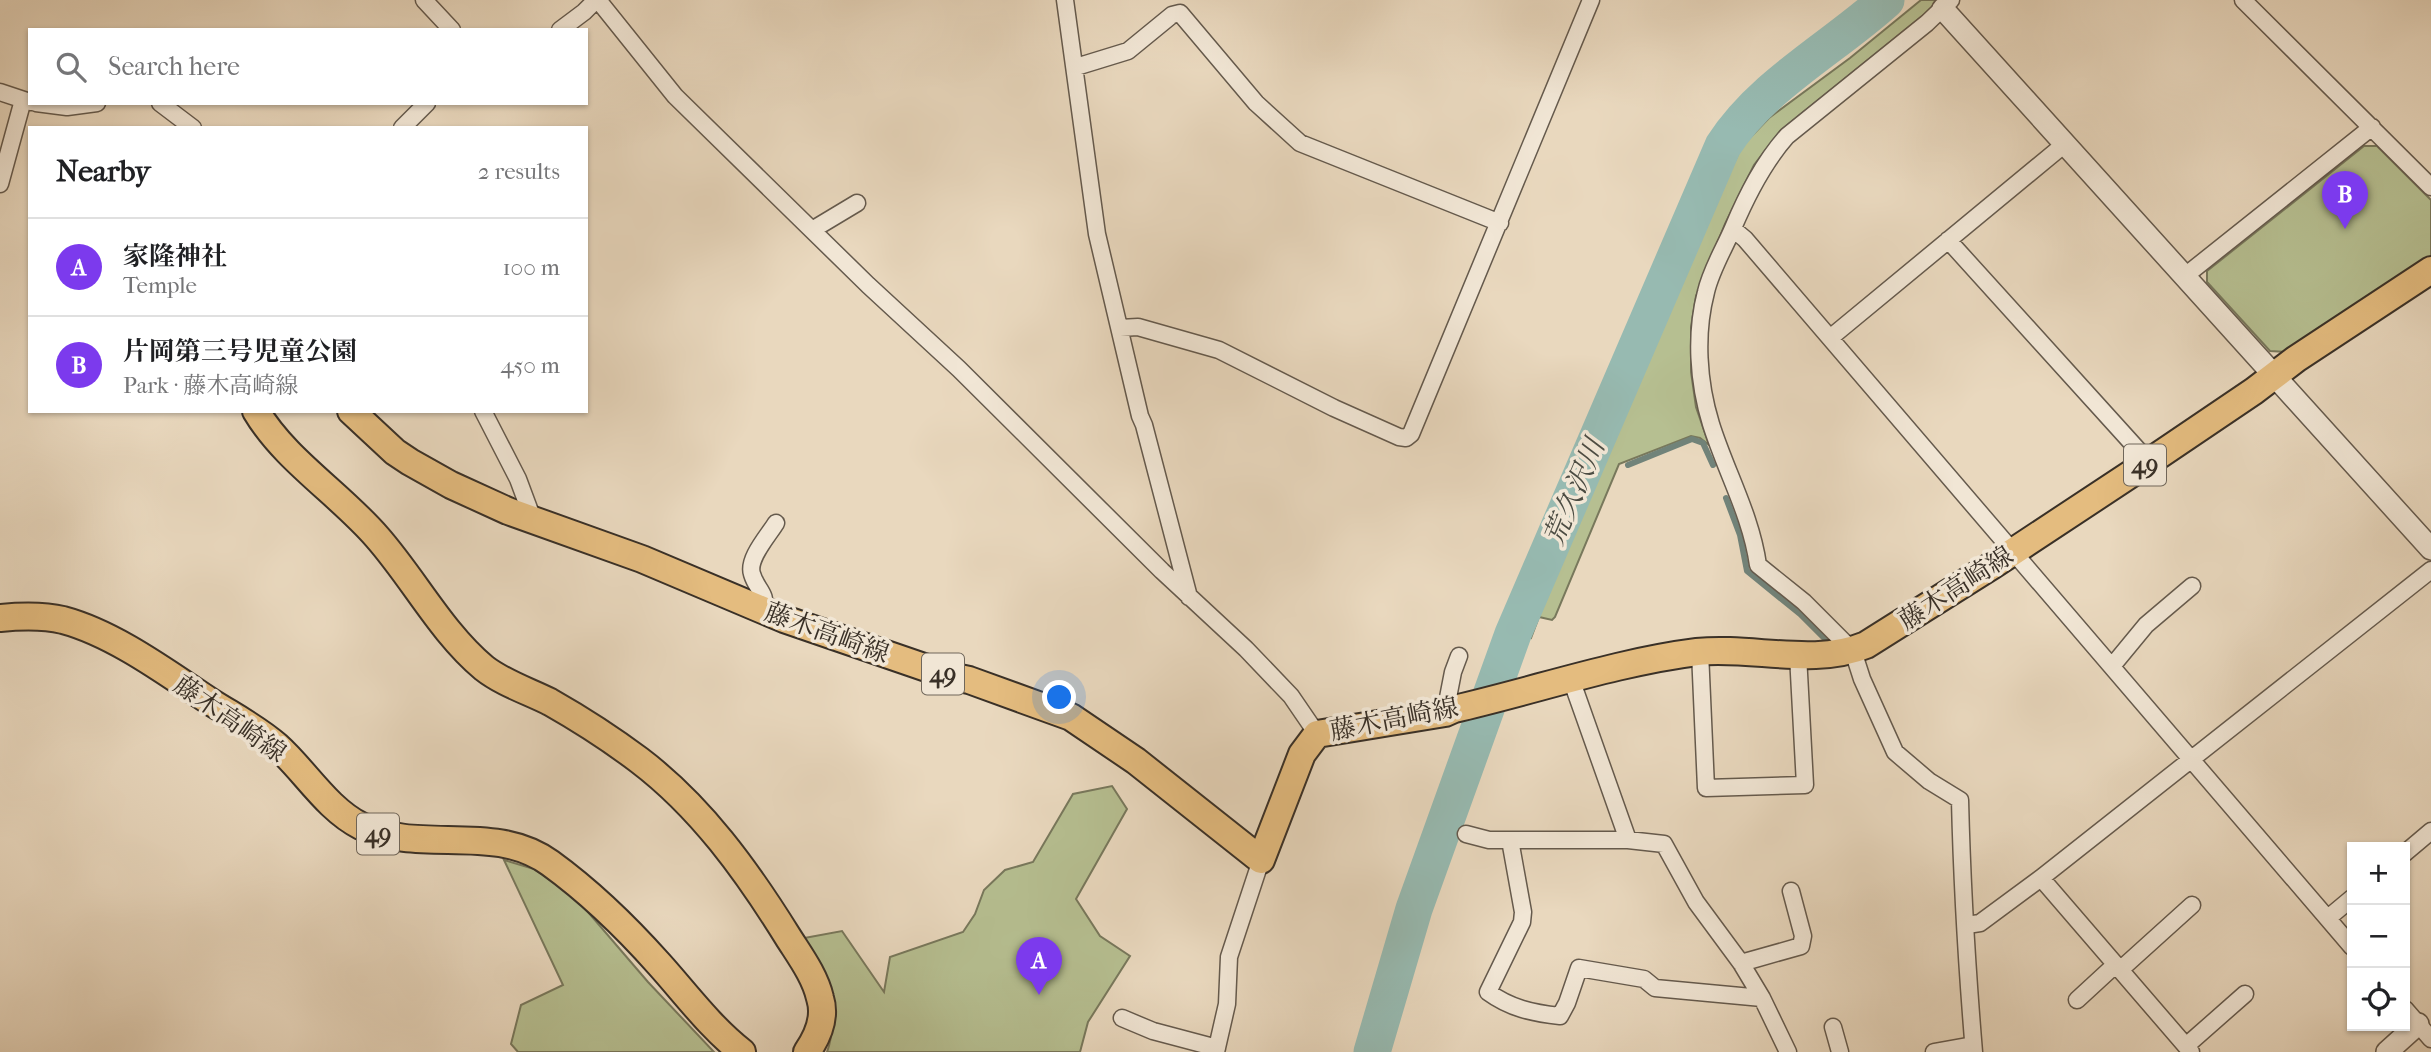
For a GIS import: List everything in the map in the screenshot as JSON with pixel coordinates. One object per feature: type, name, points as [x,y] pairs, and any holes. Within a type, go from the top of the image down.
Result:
[{"type":"main road","name":"藤木高崎線","points":[[353,413],[395,452],[410,462],[451,485],[534,522],[642,559],[764,611],[1071,717],[1136,761],[1261,860],[1302,754],[1317,734],[1450,711],[1676,655],[1739,651],[1798,655],[1853,651],[2013,551],[2431,270]]},
{"type":"main road","points":[[257,413],[262,422],[303,466],[376,536],[441,621],[485,668],[551,703],[636,758],[659,776],[711,828],[760,894],[814,980],[821,998],[822,1020],[807,1052]]},
{"type":"main road","name":"藤木高崎線","points":[[0,618],[43,617],[63,620],[104,637],[165,672],[261,734],[277,746],[342,814],[379,834],[404,839],[486,840],[515,846],[547,861],[607,910],[742,1052]]},
{"type":"street","points":[[424,0],[450,28]]},
{"type":"street","points":[[1065,0],[1097,234],[1140,415],[1189,597]]},
{"type":"street","points":[[1120,328],[1138,327],[1219,350],[1334,408],[1406,438],[1411,434],[1591,0]]},
{"type":"street","points":[[563,28],[584,12],[593,1],[675,96],[1189,597],[1246,649],[1291,696],[1317,734]]},
{"type":"street","points":[[2249,2],[2431,187]]},
{"type":"street","points":[[1934,1052],[1974,1049],[1960,800],[1928,781],[1891,747],[1853,651],[1804,602],[1758,565],[1751,526],[1707,411],[1700,368],[1702,315],[1709,281],[1762,169],[1787,136],[1947,4],[2066,143],[2431,549]]},
{"type":"street","points":[[1076,67],[1128,51],[1172,15],[1180,13],[1256,103],[1300,143],[1500,223]]},
{"type":"street","points":[[0,92],[28,101]]},
{"type":"street","points":[[0,184],[28,104]]},
{"type":"street","points":[[54,105],[82,105]]},
{"type":"street","points":[[163,105],[190,126]]},
{"type":"street","points":[[404,126],[425,105]]},
{"type":"street","points":[[2185,276],[2372,127]]},
{"type":"street","points":[[1830,338],[2066,143]]},
{"type":"street","points":[[812,230],[857,203]]},
{"type":"street","points":[[1732,229],[1745,239],[2113,665],[2347,941]]},
{"type":"street","points":[[1948,240],[2148,462]]},
{"type":"street","points":[[484,413],[518,479],[534,522]]},
{"type":"street","points":[[764,611],[766,599],[751,572],[753,560],[776,523]]},
{"type":"street","points":[[1967,925],[1980,923],[2041,878],[2431,570]]},
{"type":"street","points":[[2113,665],[2146,625],[2192,586]]},
{"type":"street","points":[[1700,652],[1706,788],[1805,785],[1798,655]]},
{"type":"street","points":[[1450,711],[1453,672],[1459,656]]},
{"type":"street","points":[[1571,679],[1628,840]]},
{"type":"street","points":[[2410,849],[2431,831]]},
{"type":"street","points":[[1466,834],[1489,840],[1628,840],[1664,844],[1696,902],[1741,963],[1762,998],[1788,1052]]},
{"type":"street","points":[[1510,840],[1523,912],[1522,922],[1488,992],[1503,1003],[1532,1012],[1560,1016],[1579,968],[1644,979],[1655,988],[1762,998]]},
{"type":"street","points":[[1122,1018],[1153,1031],[1216,1050],[1227,1004],[1228,957],[1261,860]]},
{"type":"street","points":[[2041,878],[2189,1049],[2245,994]]},
{"type":"street","points":[[1741,963],[1801,946],[1803,936],[1791,891]]},
{"type":"street","points":[[2328,918],[2347,902]]},
{"type":"street","points":[[2077,1000],[2192,905]]},
{"type":"street","points":[[2386,1052],[2418,1024]]},
{"type":"street","points":[[1833,1027],[1840,1052]]},
{"type":"green space","points":[[1921,0],[1939,0],[1780,131],[1754,165],[1725,224],[1696,296],[1691,327],[1691,372],[1696,407],[1709,445],[1700,438],[1691,436],[1619,464],[1555,617],[1552,620],[1539,617],[1531,638],[1527,637],[1703,226],[1742,146],[1769,118],[1850,58]]},
{"type":"green space","points":[[2364,146],[2377,146],[2431,200],[2431,258],[2287,352],[2270,351],[2207,282],[2207,271]]},
{"type":"green space","points":[[1112,786],[1127,809],[1076,899],[1100,936],[1130,956],[1088,1022],[1080,1052],[827,1052],[831,1037],[829,1008],[820,980],[799,939],[842,931],[884,992],[890,957],[963,932],[975,914],[984,890],[1005,870],[1033,862],[1073,794]]},
{"type":"green space","points":[[504,860],[534,869],[576,898],[648,982],[714,1052],[518,1052],[511,1044],[521,1005],[563,985]]},
{"type":"waterway","name":"荒久沢川","points":[[1372,1052],[1414,909],[1513,634],[1723,146],[1757,104],[1886,0]]},
{"type":"waterway","points":[[1628,465],[1692,439],[1703,443],[1713,465]]},
{"type":"waterway","points":[[1726,498],[1740,535],[1747,571],[1800,614],[1826,640]]},
{"type":"place","name":"片岡第三号児童公園","points":[[2345,229]]},
{"type":"place","name":"家隆神社","points":[[1039,995]]}]
